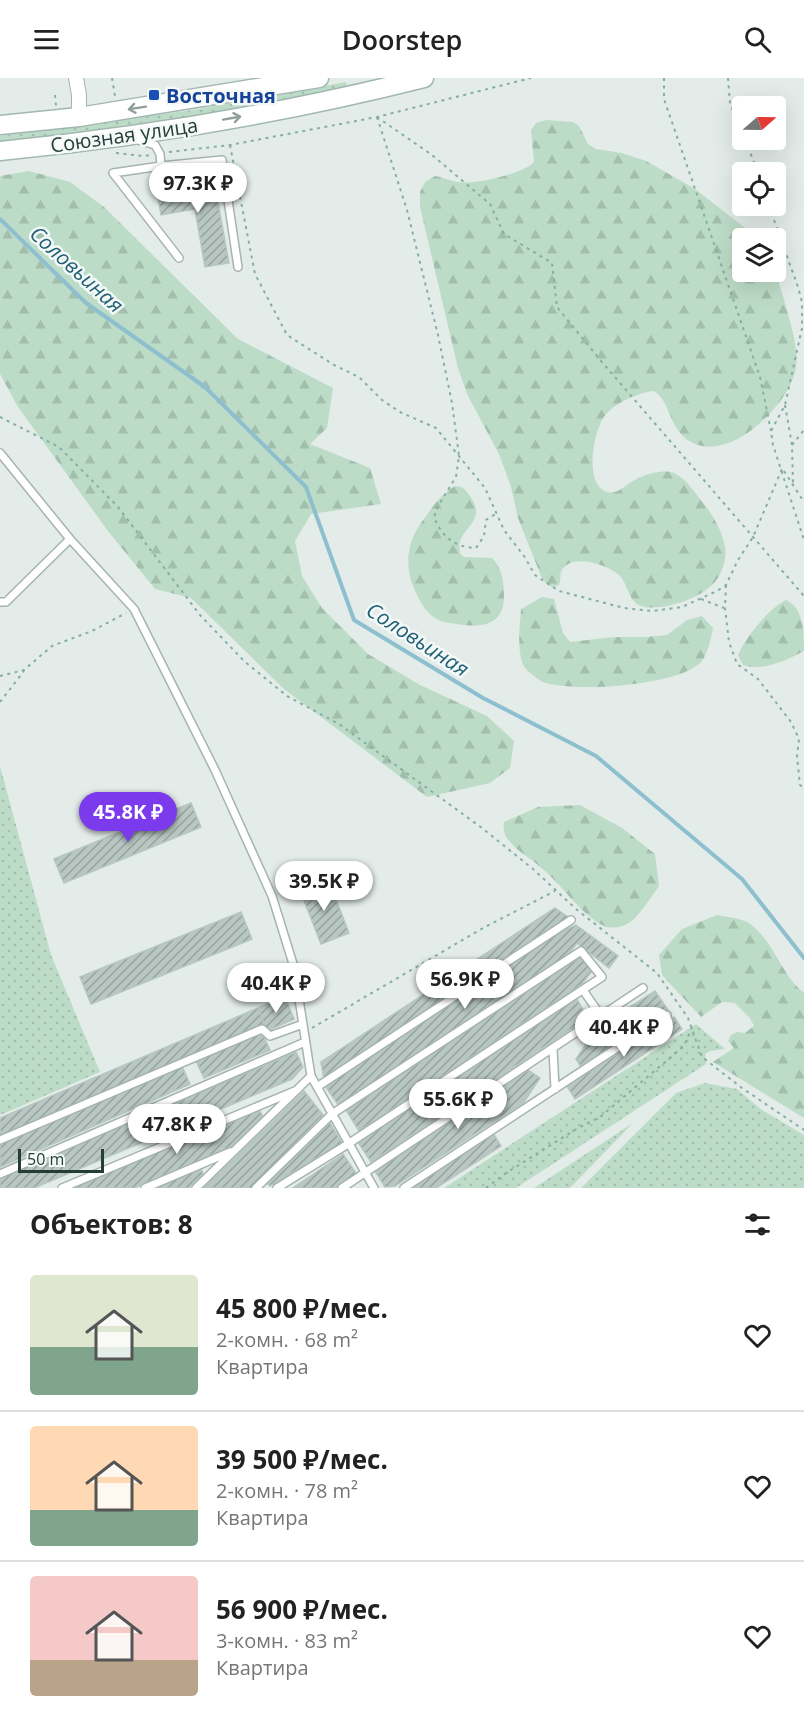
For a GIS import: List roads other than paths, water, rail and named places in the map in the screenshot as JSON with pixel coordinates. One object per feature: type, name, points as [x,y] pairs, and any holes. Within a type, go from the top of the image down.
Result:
[{"type":"main road","name":"Союзная улица","points":[[0,125],[80,117],[319,78]]},
{"type":"main road","name":"Союзная улица","points":[[0,151],[124,136],[351,97],[424,78]]},
{"type":"street","points":[[76,78],[80,117]]},
{"type":"lane","points":[[124,136],[155,145],[160,154],[161,166]]},
{"type":"lane","points":[[179,258],[113,173],[222,160],[238,267]]},
{"type":"lane","points":[[0,453],[70,538],[134,609],[215,770],[272,896],[294,967],[311,1077],[374,1188]]},
{"type":"lane","points":[[0,602],[6,602],[70,538]]},
{"type":"lane","points":[[317,1087],[571,920]]},
{"type":"lane","points":[[256,1188],[332,1114],[581,951],[602,977],[277,1188]]},
{"type":"lane","points":[[342,1188],[644,988]]},
{"type":"lane","points":[[583,990],[602,1016]]},
{"type":"lane","points":[[404,1188],[667,1015]]},
{"type":"lane","points":[[0,1140],[262,1029],[270,1036],[303,1024]]},
{"type":"lane","points":[[0,1174],[305,1042]]},
{"type":"lane","points":[[553,1049],[555,1089]]},
{"type":"lane","points":[[196,1188],[311,1077]]},
{"type":"lane","points":[[62,1188],[297,1090]]},
{"type":"lane","points":[[145,1188],[235,1150]]},
{"type":"waterway","name":"Соловьиная","points":[[0,219],[86,303],[205,387],[306,487],[354,620],[483,698],[596,756],[742,879],[804,958]]},
{"type":"place","name":"Восточная","points":[[154,95]]}]
